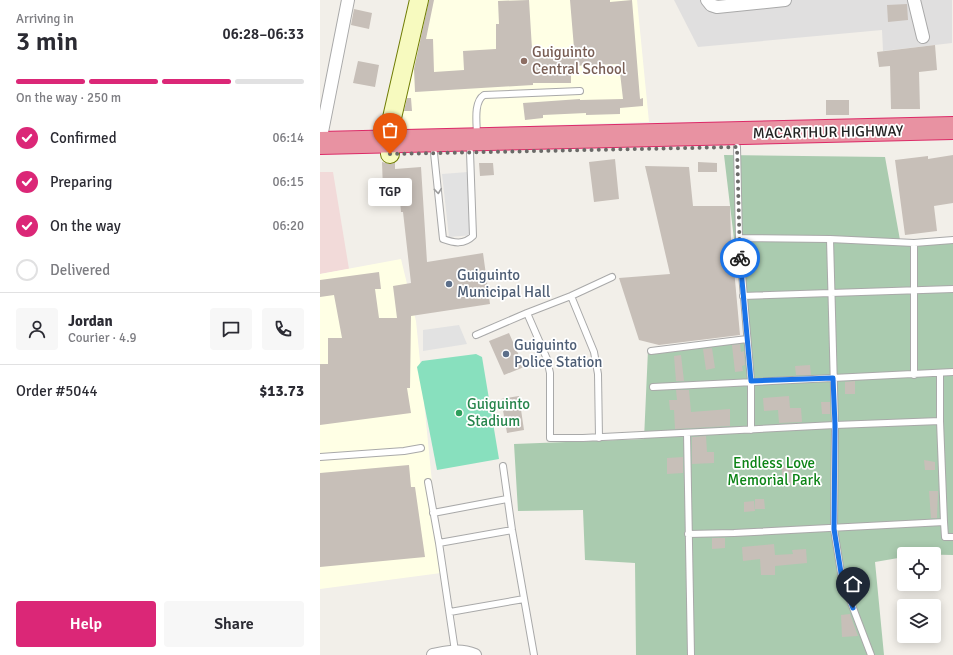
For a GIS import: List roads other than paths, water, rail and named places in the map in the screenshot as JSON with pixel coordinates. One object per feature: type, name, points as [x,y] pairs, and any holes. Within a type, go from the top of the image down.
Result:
[{"type":"highway","name":"MACARTHUR HIGHWAY","points":[[320,155],[390,148],[953,128]]},
{"type":"highway","name":"MACARTHUR HIGHWAY","points":[[320,143],[434,153],[473,146],[737,147],[953,142]]},
{"type":"street","points":[[320,143],[348,0]]},
{"type":"street","points":[[390,148],[389,131],[419,0]]},
{"type":"street","points":[[707,0],[711,5],[717,7],[785,0]]},
{"type":"street","points":[[914,0],[923,37]]},
{"type":"street","points":[[434,655],[466,653]]},
{"type":"lane","points":[[434,153],[443,239],[460,242],[468,241],[473,236],[473,146],[480,97],[484,95],[580,91]]},
{"type":"lane","points":[[737,147],[739,238],[751,381],[751,430]]},
{"type":"lane","points":[[739,238],[830,239],[914,243],[953,240]]},
{"type":"lane","points":[[830,239],[835,425],[834,529],[842,579],[871,655]]},
{"type":"lane","points":[[914,243],[914,374]]},
{"type":"lane","points":[[476,335],[571,296],[612,277]]},
{"type":"lane","points":[[743,296],[953,289]]},
{"type":"lane","points":[[571,296],[594,352],[598,374],[599,438]]},
{"type":"lane","points":[[527,313],[548,360],[550,373],[550,438],[599,438],[835,425],[940,421]]},
{"type":"lane","points":[[651,351],[747,339]]},
{"type":"lane","points":[[653,387],[953,372]]},
{"type":"lane","points":[[940,373],[940,421],[945,537],[953,537]]},
{"type":"lane","points":[[687,433],[691,655]]},
{"type":"lane","points":[[320,457],[404,451],[421,448]]},
{"type":"lane","points":[[503,466],[512,530],[534,655]]},
{"type":"lane","points":[[428,482],[450,612],[466,653]]},
{"type":"lane","points":[[433,513],[507,499]]},
{"type":"lane","points":[[688,534],[834,529],[944,522]]},
{"type":"lane","points":[[439,543],[512,530]]},
{"type":"lane","points":[[450,612],[524,599]]},
{"type":"place","name":"Guiguinto Central School","points":[[524,61]]},
{"type":"place","name":"TGP","points":[[390,154]]},
{"type":"place","name":"Guiguinto Municipal Hall","points":[[449,284]]},
{"type":"place","name":"Guiguinto Police Station","points":[[506,354]]},
{"type":"place","name":"Guiguinto Stadium","points":[[459,413]]},
{"type":"park label","name":"Endless Love Memorial Park","points":[[774,472]]}]
